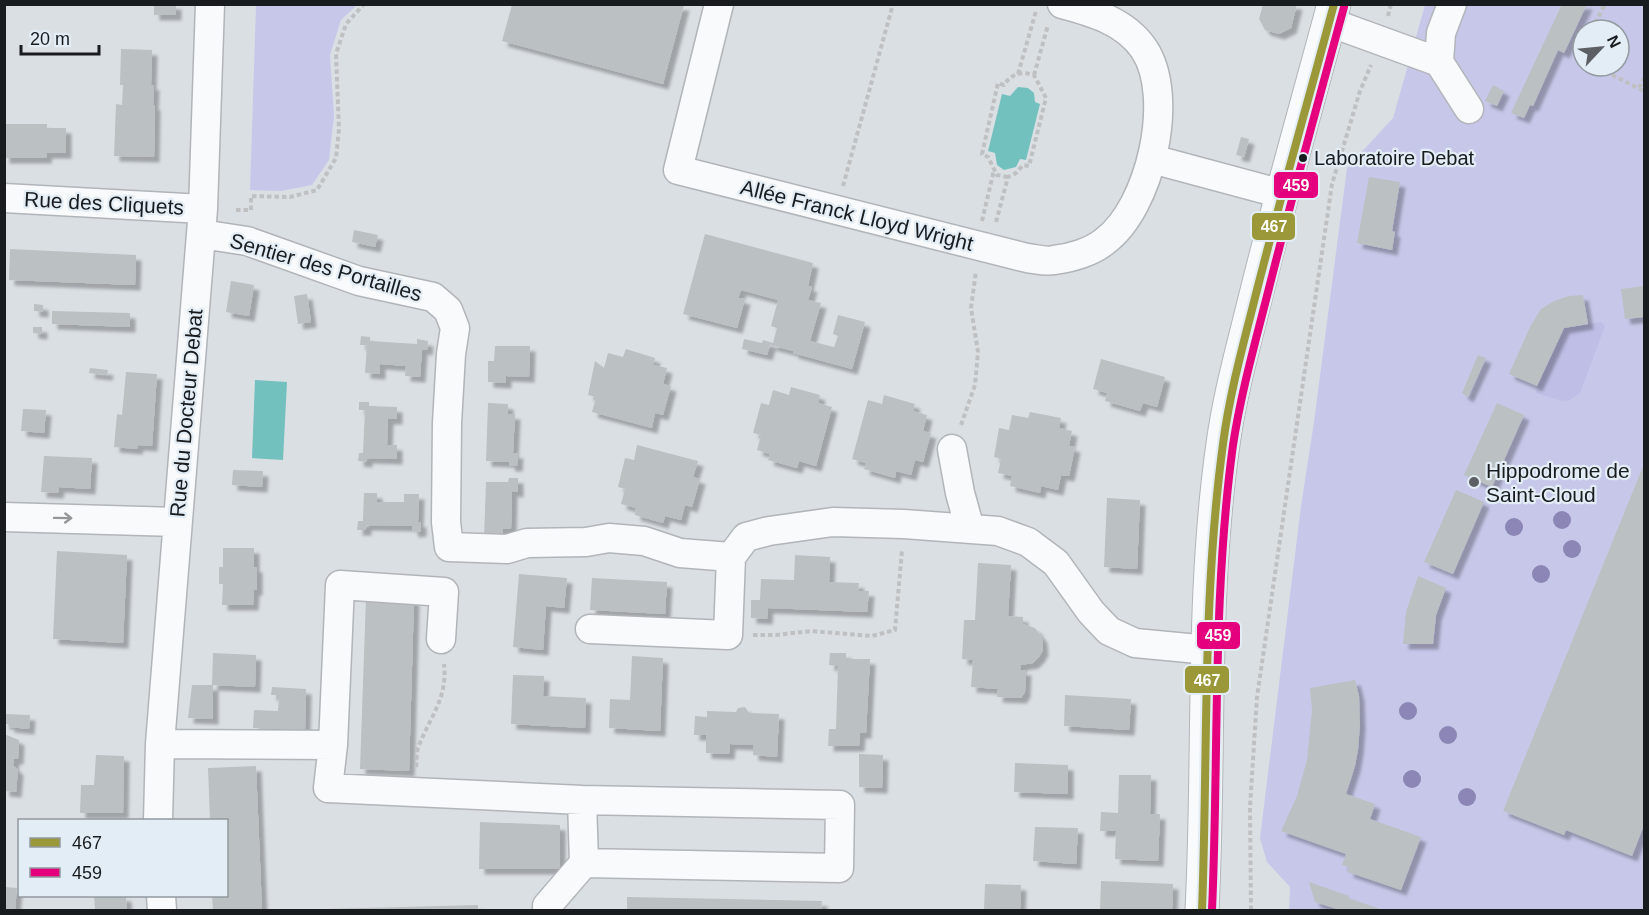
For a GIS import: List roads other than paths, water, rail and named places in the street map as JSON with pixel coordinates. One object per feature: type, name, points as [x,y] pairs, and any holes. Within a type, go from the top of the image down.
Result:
[{"type":"main road","points":[[1202,910],[1206,844],[1211,571],[1222,447],[1228,407],[1282,194],[1332,13]]},
{"type":"street","name":"Rue du Docteur Debat","points":[[158,819],[160,744],[202,222],[210,4]]},
{"type":"street","name":"Allée Franck Lloyd Wright","points":[[719,4],[678,170],[1027,258],[1052,261],[1082,253],[1104,243],[1119,229],[1134,207],[1152,159],[1160,108],[1157,80],[1144,49],[1124,28],[1097,14],[1057,10]]},
{"type":"street","points":[[1439,62],[1442,33],[1452,4]]},
{"type":"street","points":[[1332,13],[1382,41],[1439,62],[1469,109]]},
{"type":"street","points":[[1152,159],[1282,194]]},
{"type":"street","name":"Rue des Cliquets","points":[[4,198],[202,222]]},
{"type":"street","name":"Sentier des Portailles","points":[[202,222],[246,242],[359,281],[433,297],[448,310],[455,328],[451,354],[447,423],[448,547],[507,549],[527,543],[586,542],[609,538],[644,541],[680,553],[730,557]]},
{"type":"street","points":[[952,449],[960,493],[970,529]]},
{"type":"street","points":[[4,517],[177,522]]},
{"type":"street","points":[[591,629],[728,635],[730,557],[746,537],[768,531],[833,522],[904,524],[998,531],[1028,542],[1056,563],[1091,612],[1109,631],[1135,644],[1209,651]]},
{"type":"street","points":[[441,639],[444,592],[340,585],[333,746],[328,788],[582,800],[840,805],[839,868],[584,863]]},
{"type":"street","points":[[160,744],[333,746]]},
{"type":"street","points":[[547,910],[584,863],[582,800]]},
{"type":"place","name":"Laboratoire Debat","points":[[1303,158]]},
{"type":"place","name":"Hippodrome de Saint-Cloud","points":[[1474,482]]}]
